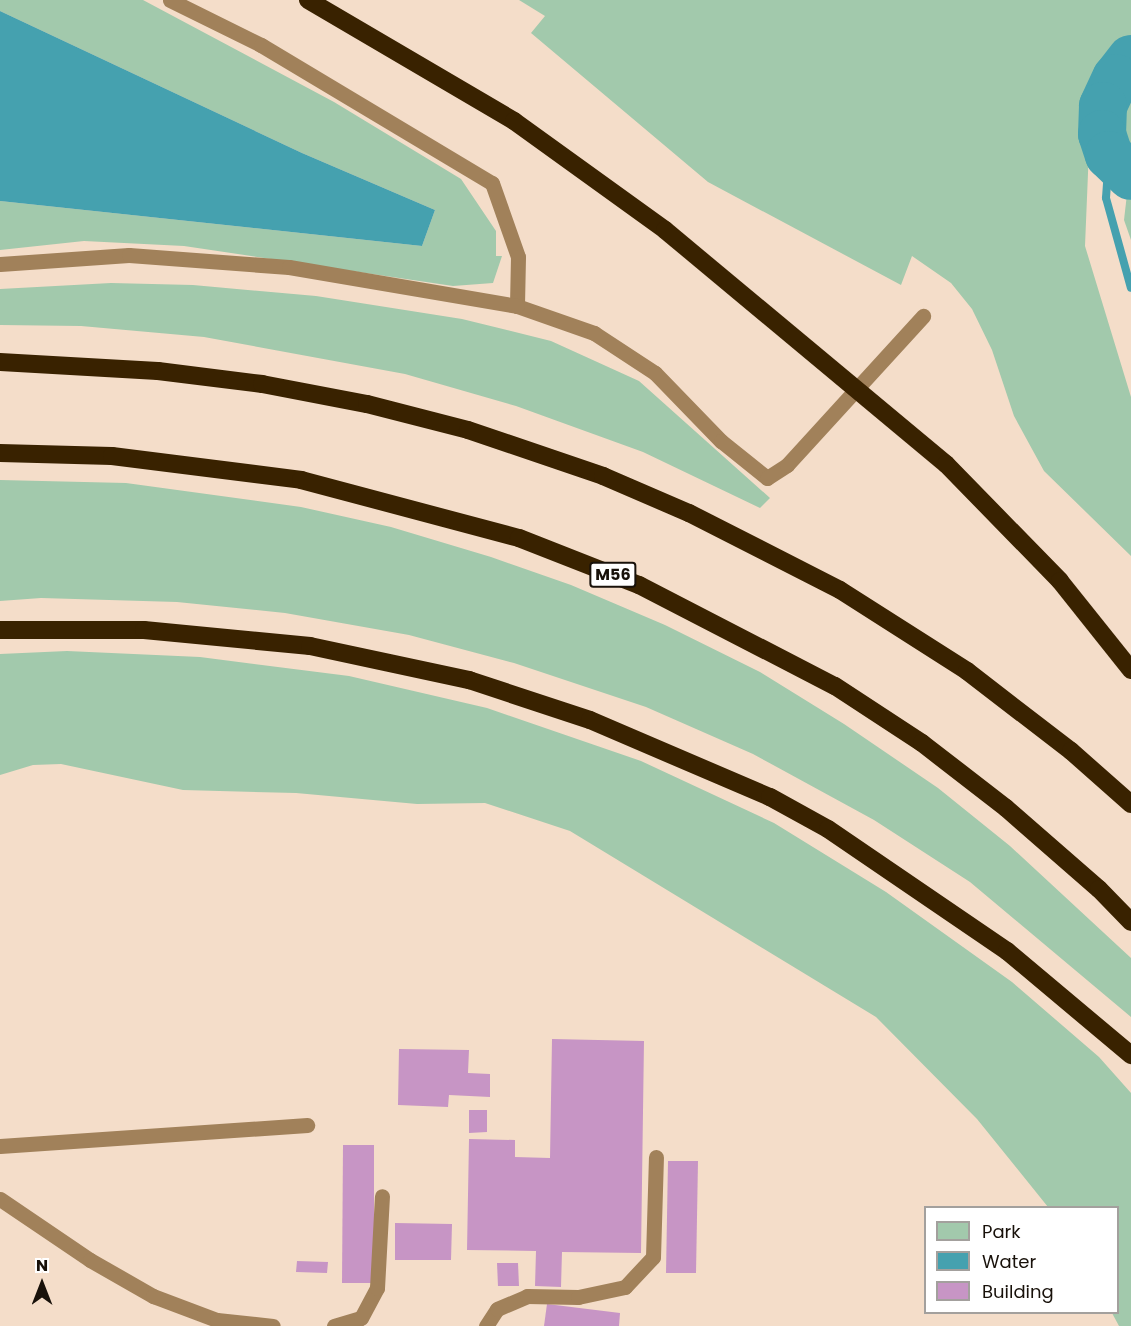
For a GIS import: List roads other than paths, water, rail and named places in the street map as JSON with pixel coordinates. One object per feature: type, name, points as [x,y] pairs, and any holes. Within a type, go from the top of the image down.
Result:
[{"type":"highway","points":[[308,0],[514,121],[674,237],[946,464],[1060,581],[1131,670]]},
{"type":"highway","points":[[0,362],[158,371],[262,384],[367,404],[468,430],[603,476],[689,513],[840,590],[967,671],[1071,751],[1131,804]]},
{"type":"highway","name":"M56","points":[[0,453],[112,456],[302,480],[519,538],[639,585],[835,686],[922,743],[1006,808],[1099,889],[1131,922]]},
{"type":"highway","points":[[0,630],[144,630],[299,645],[391,661],[544,703],[770,796],[828,828],[1007,951],[1131,1055]]},
{"type":"highway","points":[[1072,1005],[1131,1068]]},
{"type":"lane","points":[[170,0],[261,45],[492,183],[518,257],[517,306]]},
{"type":"lane","points":[[0,264],[129,255],[289,267],[517,306],[594,333],[655,373],[721,441],[767,478],[788,465],[923,316]]},
{"type":"lane","points":[[0,1146],[307,1125]]},
{"type":"lane","points":[[486,1326],[497,1309],[527,1296],[578,1297],[625,1287],[653,1257],[656,1156]]},
{"type":"lane","points":[[334,1326],[362,1318],[377,1288],[382,1196]]},
{"type":"lane","points":[[0,1199],[90,1260],[153,1296],[217,1320],[273,1326]]},
{"type":"water","points":[[0,11],[302,153],[435,210],[422,246],[0,201]]},
{"type":"waterway","points":[[1131,59],[1116,78],[1103,106],[1102,134],[1109,155],[1131,176]]},
{"type":"waterway","points":[[1109,155],[1106,198],[1131,288]]}]
